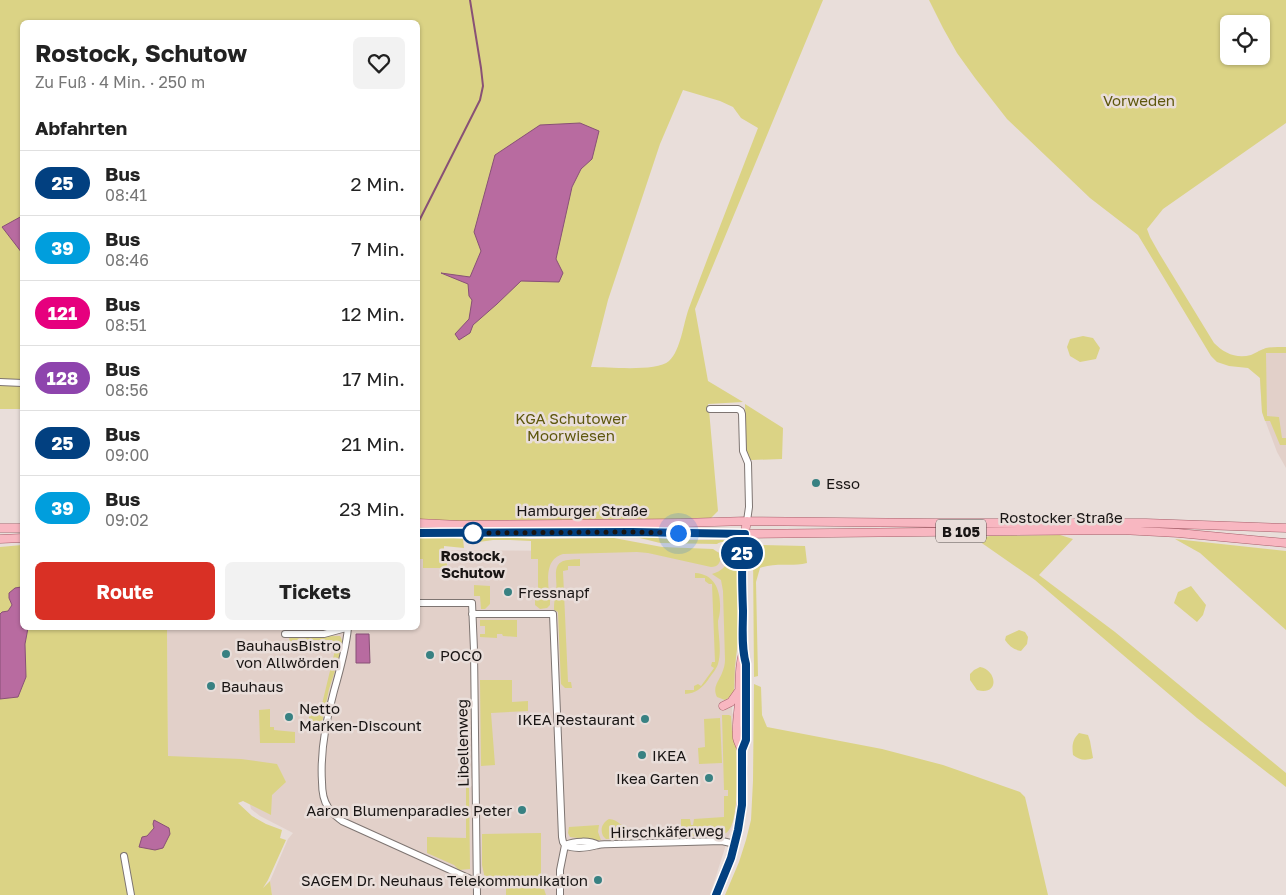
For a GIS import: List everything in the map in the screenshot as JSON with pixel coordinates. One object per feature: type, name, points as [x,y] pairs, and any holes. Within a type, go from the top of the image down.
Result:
[{"type":"main road","name":"Hamburger Straße","points":[[420,523],[460,525],[747,521]]},
{"type":"main road","name":"Rostocker Straße","points":[[747,521],[1146,523],[1286,528]]},
{"type":"main road","points":[[716,895],[735,844],[742,805],[742,750],[746,740],[746,664],[743,653],[742,548],[747,521]]},
{"type":"main road","points":[[0,528],[20,528]]},
{"type":"main road","name":"Rostocker Straße","points":[[745,534],[1130,530],[1178,532],[1286,543]]},
{"type":"main road","name":"Hamburger Straße","points":[[420,533],[632,532],[745,534]]},
{"type":"main road","points":[[0,539],[20,538]]},
{"type":"main road","points":[[742,750],[737,740],[739,665],[743,653]]},
{"type":"main road","points":[[723,706],[731,702],[739,690]]},
{"type":"street","points":[[0,382],[20,383]]},
{"type":"street","points":[[710,409],[738,409],[742,414],[744,452],[748,463],[749,507],[747,521]]},
{"type":"street","name":"Libellenweg","points":[[420,603],[472,603],[477,895]]},
{"type":"street","points":[[472,614],[553,614],[562,837],[565,845],[560,870],[560,895]]},
{"type":"street","points":[[285,634],[324,634],[339,630]]},
{"type":"street","points":[[347,630],[344,654],[323,746],[322,789],[328,807],[342,821],[477,882]]},
{"type":"street","name":"Hirschkäferweg","points":[[565,845],[594,842],[598,845],[722,841],[735,844]]},
{"type":"street","points":[[124,856],[131,895]]},
{"type":"shaded area","points":[[580,123],[599,131],[592,159],[581,169],[572,187],[556,259],[563,273],[559,282],[521,281],[473,325],[470,333],[459,340],[455,334],[469,319],[472,300],[469,296],[468,284],[441,273],[470,277],[481,251],[474,232],[495,155],[540,125]]},
{"type":"shaded area","points":[[20,217],[20,250],[2,227]]},
{"type":"shaded area","points":[[1286,347],[1286,468],[1277,452],[1262,412],[1258,351],[1267,348]]},
{"type":"shaded area","points":[[420,550],[735,552],[736,656],[732,713],[734,716],[734,728],[736,728],[737,791],[732,826],[710,895],[272,895],[270,881],[288,839],[293,833],[260,816],[251,809],[249,800],[168,756],[167,630],[420,630]]},
{"type":"shaded area","points":[[20,587],[20,630],[28,630],[25,644],[26,677],[18,697],[0,699],[0,614],[8,611],[12,605],[9,593],[15,588]]},
{"type":"shaded area","points":[[356,634],[369,634],[370,663],[356,663]]},
{"type":"shaded area","points":[[154,820],[169,828],[170,834],[163,848],[155,850],[139,847],[142,837],[147,836],[154,828]]},
{"type":"green space","name":"KGA Schutower Moorwiesen","points":[[0,0],[823,0],[695,309],[708,381],[743,402],[708,404],[718,511],[710,519],[448,521],[420,519],[420,20],[20,20],[20,409],[0,409]],"holes":[[[683,90],[733,107],[741,118],[758,128],[714,240],[673,356],[669,361],[654,367],[591,367],[608,300],[660,144]]]},
{"type":"green space","name":"Vorweden","points":[[929,0],[1286,0],[1286,123],[1163,209],[1147,229],[1159,253],[1218,347],[1235,356],[1246,356],[1266,348],[1286,347],[1286,353],[1266,353],[1267,416],[1279,417],[1282,438],[1286,438],[1286,445],[1280,445],[1270,421],[1265,421],[1262,412],[1260,378],[1248,368],[1229,366],[1217,362],[1211,356],[1138,235],[1090,198],[1007,119],[957,53]]},
{"type":"green space","points":[[1083,336],[1093,338],[1100,348],[1096,359],[1080,362],[1070,356],[1067,347],[1070,339]]},
{"type":"green space","points":[[745,404],[783,428],[782,459],[751,460],[747,457]]},
{"type":"green space","points":[[628,535],[676,540],[726,540],[734,543],[660,543]]},
{"type":"green space","points":[[1060,535],[1073,539],[1039,575],[1115,632],[1286,773],[1286,787],[1197,718],[1035,580],[976,539],[990,536]]},
{"type":"green space","points":[[492,536],[531,539],[614,538],[662,547],[713,549],[721,557],[718,564],[711,567],[637,552],[563,554],[552,561],[548,573],[550,605],[547,608],[540,609],[535,605],[535,600],[538,599],[538,559],[531,559],[531,541],[493,540],[479,542],[479,538]]},
{"type":"green space","points":[[420,537],[463,539],[464,548],[444,546],[447,568],[423,568],[423,559],[420,559]]},
{"type":"green space","points":[[1175,539],[1286,551],[1286,630],[1200,553]]},
{"type":"green space","points":[[20,545],[20,588],[9,598],[12,605],[8,611],[0,614],[0,547]]},
{"type":"green space","points":[[722,545],[736,549],[737,559],[738,641],[734,692],[732,696],[725,700],[717,697],[715,690],[725,662],[723,591],[721,580],[712,574],[721,570],[727,563],[727,555]]},
{"type":"green space","points":[[756,545],[805,546],[807,563],[772,565],[760,568],[756,582],[758,676],[754,677],[753,552]]},
{"type":"green space","points":[[580,559],[580,566],[568,566],[568,570],[563,571],[568,682],[571,682],[572,688],[565,688],[561,684],[558,612],[554,610],[556,571],[562,562]]},
{"type":"green space","points":[[695,573],[702,574],[712,580],[718,590],[720,602],[718,621],[720,653],[717,666],[701,688],[695,692],[685,694],[685,690],[694,690],[694,686],[698,684],[701,686],[714,668],[711,666],[712,662],[715,662],[712,584],[705,581],[705,578],[695,578]]},
{"type":"green space","points":[[474,585],[490,586],[490,604],[485,609],[481,609],[480,596],[474,596]]},
{"type":"green space","points":[[1191,586],[1206,605],[1203,615],[1197,622],[1174,603],[1178,592]]},
{"type":"green space","points":[[480,620],[517,620],[517,637],[497,634],[497,638],[480,637],[480,634],[485,634],[485,626],[480,626]]},
{"type":"green space","points":[[28,630],[167,630],[168,756],[241,759],[277,764],[286,782],[272,795],[271,815],[243,801],[238,803],[252,816],[282,830],[280,838],[286,840],[263,888],[270,881],[272,895],[0,895],[0,699],[18,696],[26,677],[25,644]]},
{"type":"green space","points":[[1019,630],[1025,632],[1028,637],[1027,644],[1021,651],[1016,650],[1005,640],[1006,636]]},
{"type":"green space","points":[[340,636],[342,647],[336,668],[332,667],[331,670],[335,671],[321,727],[309,726],[309,708],[317,710],[318,704],[322,704],[336,646],[332,645],[332,640],[292,640],[290,644],[289,637]]},
{"type":"green space","points":[[980,667],[990,673],[994,682],[990,689],[984,691],[977,690],[970,680],[970,674]]},
{"type":"green space","points":[[480,680],[512,680],[512,702],[528,701],[528,711],[491,713],[495,765],[481,766]]},
{"type":"green space","points":[[754,684],[761,687],[762,715],[767,727],[882,749],[943,765],[1020,792],[1025,797],[1048,895],[725,895],[739,862],[751,820]]},
{"type":"green space","points":[[270,709],[270,727],[274,727],[274,730],[295,732],[295,743],[260,743],[259,710]]},
{"type":"green space","points":[[722,715],[731,716],[732,731],[736,731],[737,785],[731,827],[726,833],[717,835],[683,836],[681,834],[681,819],[690,819],[691,825],[693,825],[694,819],[724,817],[724,796],[728,796],[728,790],[724,790]]},
{"type":"green space","points":[[720,718],[722,763],[699,764],[698,748],[705,747],[704,719]]},
{"type":"green space","points":[[1079,733],[1088,735],[1093,758],[1083,759],[1073,755],[1073,743]]},
{"type":"green space","points":[[466,776],[468,776],[469,788],[470,869],[459,870],[454,865],[427,853],[427,837],[466,838]]},
{"type":"green space","points":[[609,819],[633,831],[668,830],[671,834],[668,837],[606,839],[603,836],[602,829],[603,824]]},
{"type":"green space","points":[[599,825],[598,832],[601,840],[579,840],[578,838],[570,837],[568,833],[569,827]]},
{"type":"green space","points":[[541,833],[541,889],[544,889],[546,895],[506,895],[506,885],[487,888],[482,865],[482,834]]},
{"type":"waterway","points":[[420,219],[480,100],[483,86],[470,0]]},
{"type":"bus line","name":"25","points":[[420,533],[632,532],[745,534],[742,548],[742,598],[743,653],[746,664],[746,740],[742,750],[742,805],[735,844],[716,895]]},
{"type":"place","name":"Esso","points":[[816,483]]},
{"type":"place","name":"Rostock, Schutow","points":[[473,533]]},
{"type":"place","name":"Fressnapf","points":[[508,592]]},
{"type":"place","name":"BauhausBistro von Allwörden","points":[[226,654]]},
{"type":"place","name":"POCO","points":[[430,655]]},
{"type":"place","name":"Bauhaus","points":[[211,686]]},
{"type":"place","name":"Netto Marken-Discount","points":[[289,717]]},
{"type":"place","name":"IKEA Restaurant","points":[[645,719]]},
{"type":"place","name":"IKEA","points":[[642,755]]},
{"type":"place","name":"Ikea Garten","points":[[709,778]]},
{"type":"place","name":"Aaron Blumenparadies Peter","points":[[522,810]]},
{"type":"place","name":"SAGEM Dr. Neuhaus Telekommunikation","points":[[598,880]]},
{"type":"route","points":[[473,533],[678,533]]}]
